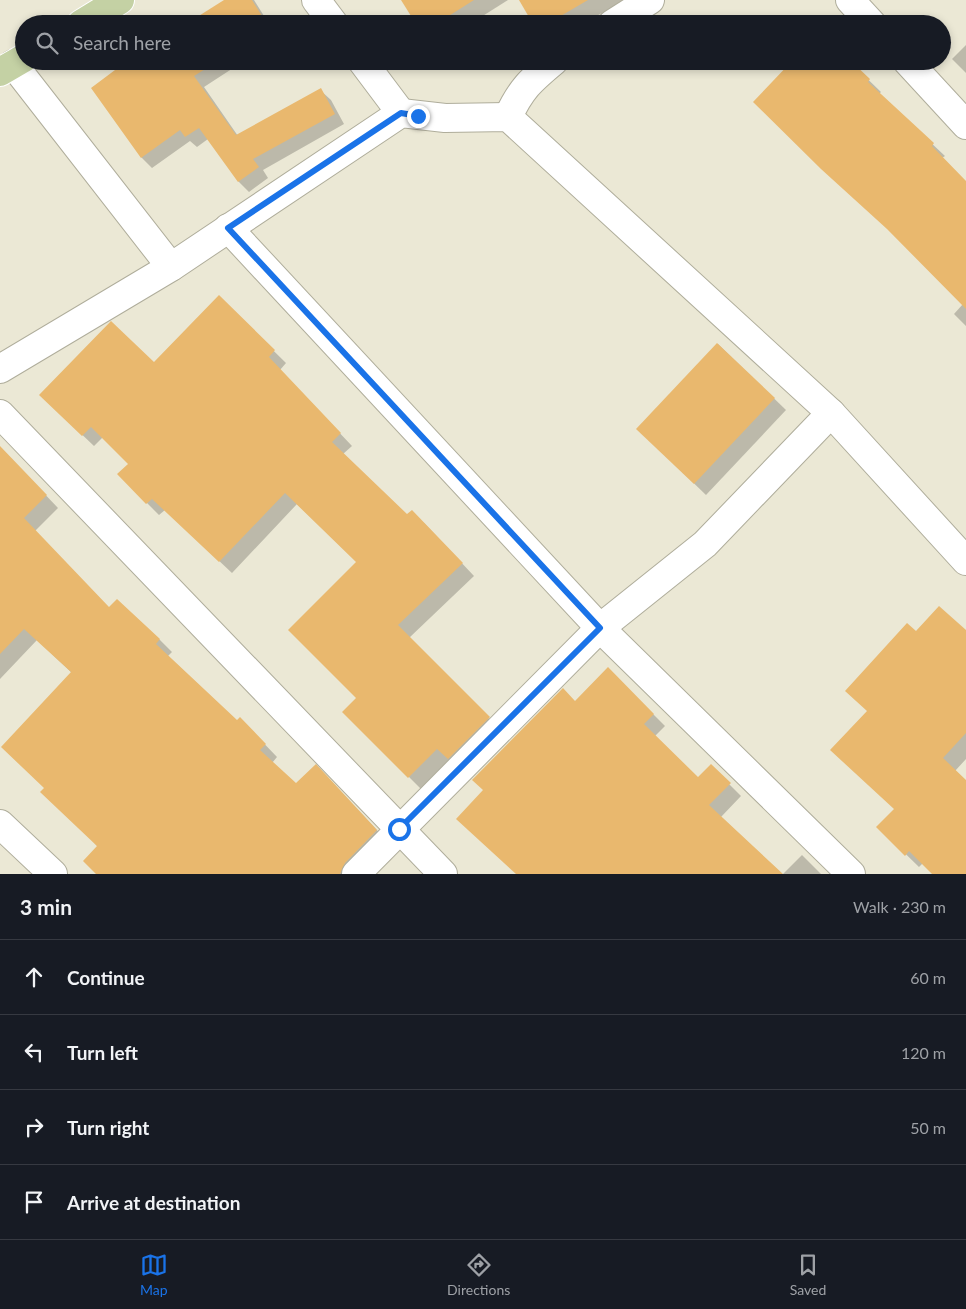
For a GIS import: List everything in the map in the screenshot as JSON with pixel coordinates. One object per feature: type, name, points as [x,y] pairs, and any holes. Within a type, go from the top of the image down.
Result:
[{"type":"main road","points":[[95,15],[120,0]]},
{"type":"street","points":[[316,0],[327,15]]},
{"type":"street","points":[[626,15],[650,0]]},
{"type":"street","points":[[850,0],[864,15]]},
{"type":"street","points":[[17,70],[171,267]]},
{"type":"street","points":[[369,70],[401,113]]},
{"type":"street","points":[[508,118],[517,97],[528,83],[543,70]]},
{"type":"street","points":[[915,70],[966,125]]},
{"type":"street","points":[[0,369],[171,267],[401,113],[445,118],[508,118],[831,413],[966,561]]},
{"type":"street","points":[[228,228],[600,628],[851,874]]},
{"type":"street","points":[[356,874],[600,628],[705,544],[831,413]]},
{"type":"street","points":[[0,414],[443,874]]},
{"type":"street","points":[[0,824],[53,874]]},
{"type":"building","points":[[224,0],[252,0],[261,15],[200,15]]},
{"type":"building","points":[[401,0],[474,0],[450,15],[410,15]]},
{"type":"building","points":[[519,0],[588,0],[562,15],[528,15]]},
{"type":"building","points":[[115,70],[204,70],[194,76],[236,135],[321,88],[335,114],[253,159],[259,167],[238,182],[199,128],[185,137],[180,130],[141,158],[91,88]]},
{"type":"building","points":[[783,70],[860,70],[870,79],[868,82],[934,143],[932,146],[966,181],[966,309],[887,229],[821,169],[753,102]]},
{"type":"building","points":[[219,295],[275,350],[269,357],[341,433],[332,442],[407,514],[412,510],[463,563],[398,625],[490,717],[448,759],[437,749],[408,778],[342,712],[356,698],[288,630],[356,562],[285,493],[219,562],[152,499],[146,504],[117,474],[128,464],[91,427],[82,436],[39,395],[111,321],[154,362]]},
{"type":"building","points":[[717,343],[775,398],[694,484],[636,429]]},
{"type":"building","points":[[0,446],[47,495],[24,518],[109,607],[117,599],[160,639],[156,644],[237,720],[240,717],[266,744],[260,750],[296,783],[316,764],[377,830],[345,863],[340,874],[96,874],[83,861],[97,846],[40,792],[44,788],[1,747],[71,672],[24,629],[0,654]]},
{"type":"building","points":[[939,606],[966,630],[966,733],[943,758],[966,780],[966,874],[932,874],[909,851],[905,856],[876,827],[894,809],[830,750],[867,711],[845,691],[907,623],[916,631]]},
{"type":"building","points":[[608,667],[654,714],[644,724],[698,777],[711,764],[731,783],[709,805],[783,874],[516,874],[456,819],[483,790],[472,780],[563,688],[575,701]]},
{"type":"route","points":[[399,829],[600,628],[228,228],[401,113],[418,116]]}]
